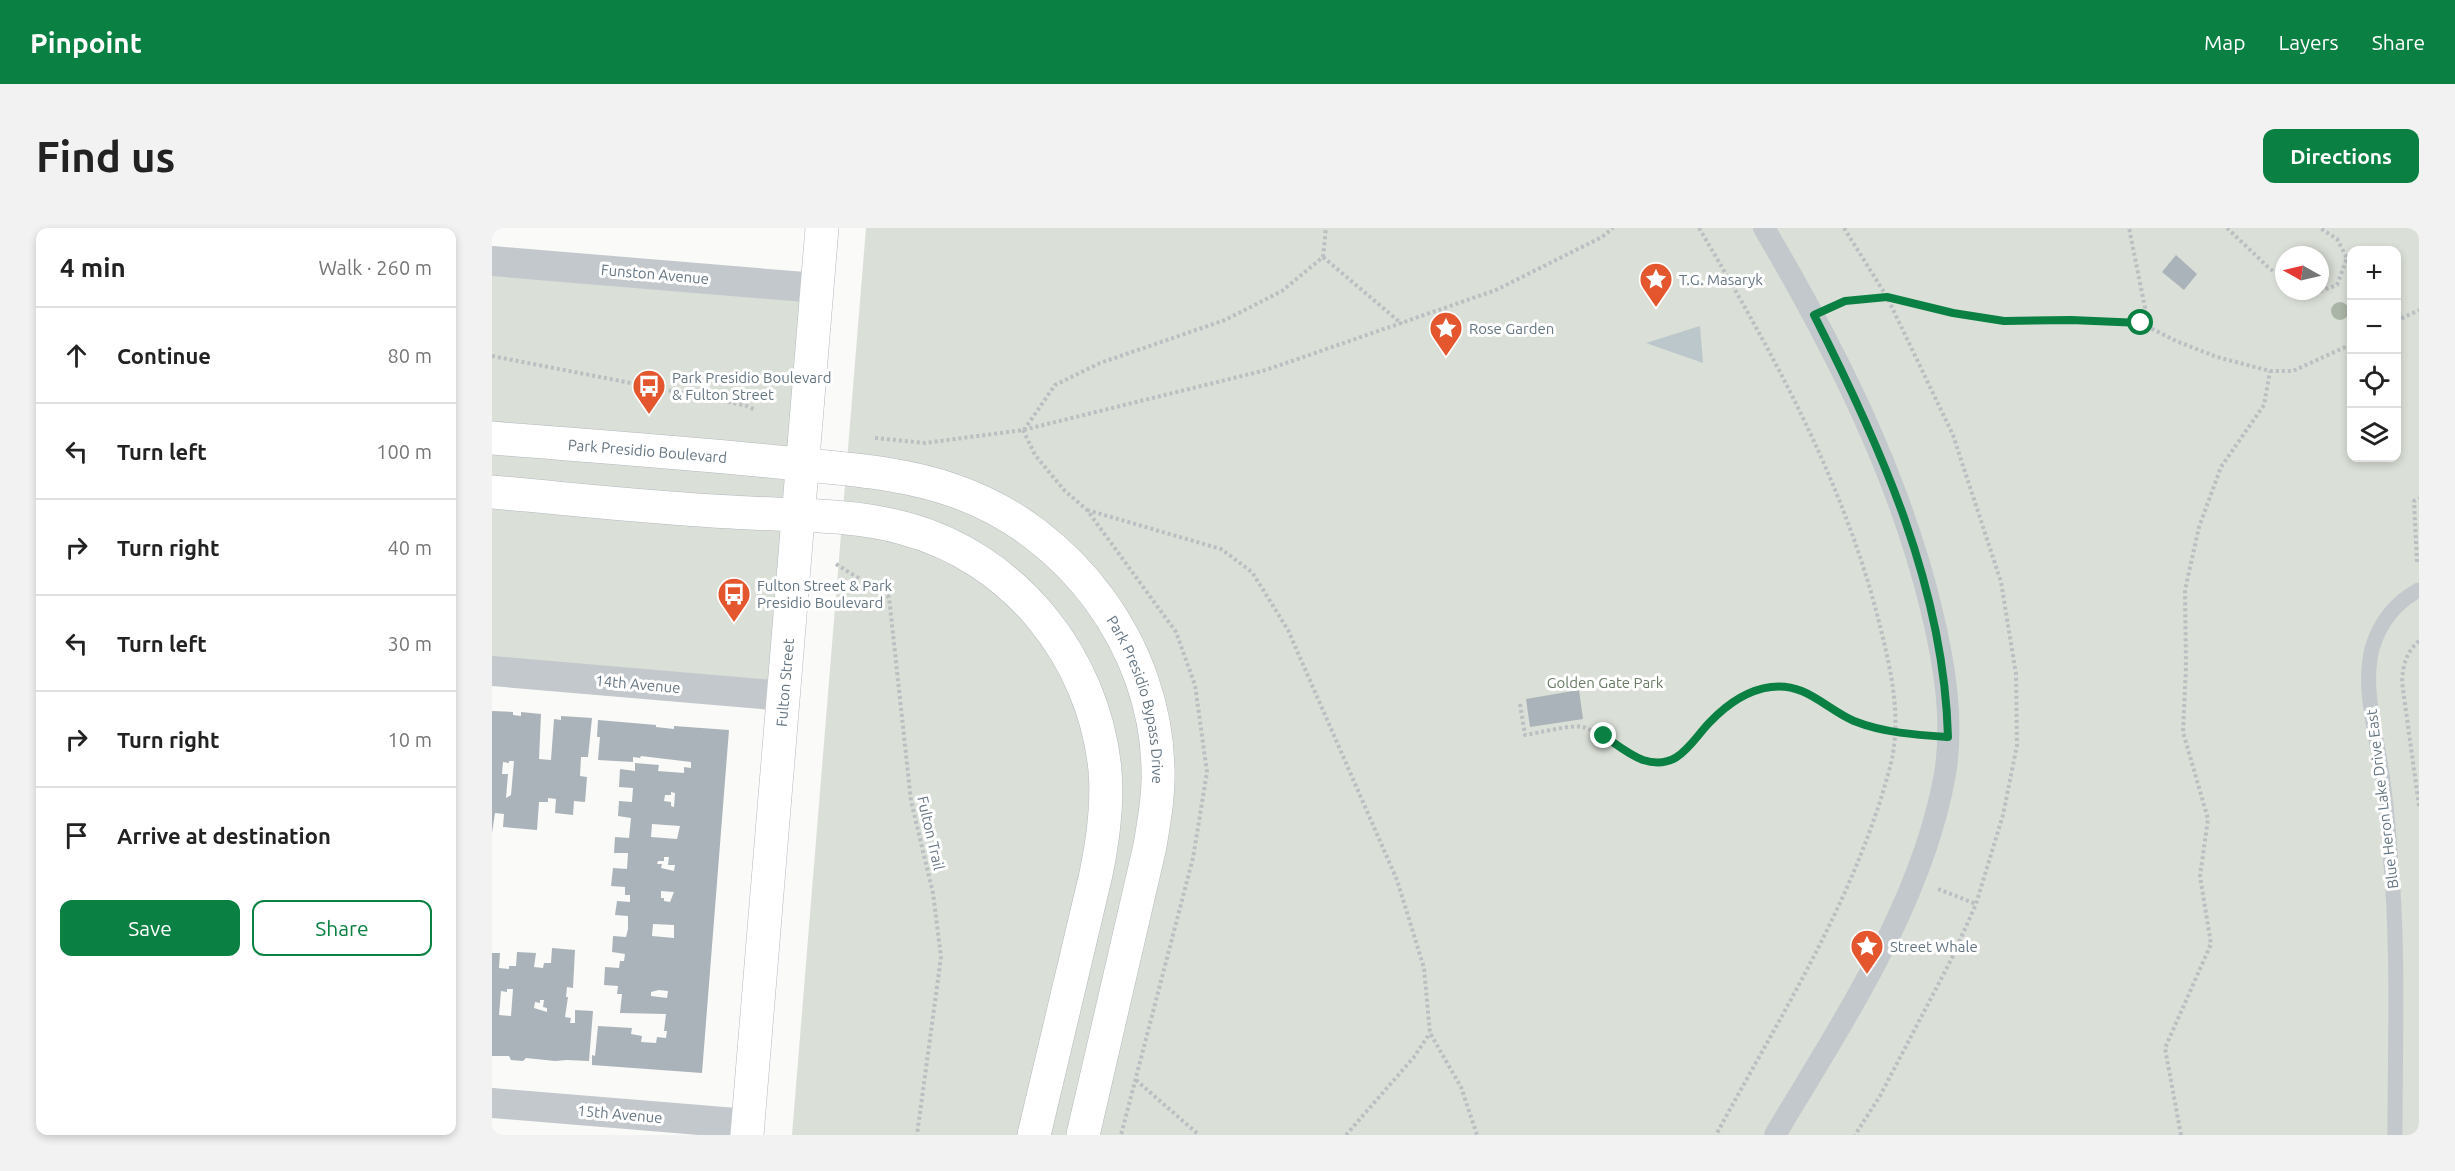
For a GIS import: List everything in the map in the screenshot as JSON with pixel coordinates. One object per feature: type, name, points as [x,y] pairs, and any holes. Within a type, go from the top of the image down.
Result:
[{"type":"main road","name":"Fulton Street","points":[[748,1130],[822,228]]},
{"type":"main road","name":"Park Presidio Boulevard","points":[[492,438],[802,465]]},
{"type":"main road","name":"Park Presidio Bypass Drive","points":[[802,465],[882,473],[917,480],[955,491],[995,508],[1028,528],[1062,556],[1091,588],[1131,653],[1145,689],[1154,726],[1158,769],[1156,809],[1142,885],[1083,1135]]},
{"type":"main road","points":[[492,492],[873,522],[904,528],[934,538],[966,553],[1022,594],[1046,621],[1074,666],[1092,706],[1100,737],[1105,772],[1103,839],[1034,1135]]},
{"type":"street","points":[[1764,228],[1814,315],[1861,409],[1881,456],[1925,583],[1942,662],[1947,700],[1948,737],[1945,772],[1937,811],[1914,879],[1851,1006],[1775,1135]]},
{"type":"street","name":"Funston Avenue","points":[[492,261],[817,288]]},
{"type":"street","name":"14th Avenue","points":[[492,671],[784,696]]},
{"type":"street","name":"15th Avenue","points":[[492,1103],[748,1130]]},
{"type":"lane","name":"Blue Heron Lake Drive East","points":[[2395,1135],[2393,901],[2386,808],[2372,716],[2369,671],[2372,649],[2380,628],[2404,598],[2419,590]]},
{"type":"path","points":[[1023,430],[1055,385],[1100,363],[1225,320],[1282,291],[1323,257],[1326,228]]},
{"type":"path","points":[[868,438],[925,443],[1023,430],[1266,370],[1496,290],[1602,237],[1613,228]]},
{"type":"path","points":[[1698,228],[1753,319],[1835,486],[1871,587],[1887,652],[1896,714],[1891,765],[1857,866],[1809,968],[1716,1135]]},
{"type":"path","points":[[1844,228],[1887,297]]},
{"type":"path","points":[[2129,228],[2145,308],[2141,323]]},
{"type":"path","points":[[2227,228],[2275,272]]},
{"type":"path","points":[[2322,228],[2337,239],[2347,258],[2337,285],[2329,288]]},
{"type":"path","points":[[1323,257],[1402,324]]},
{"type":"path","points":[[1814,315],[1845,301],[1887,297],[1953,313],[2004,321],[2071,320],[2141,323],[2176,341],[2217,357],[2270,371],[2293,371],[2347,346]]},
{"type":"path","points":[[2401,319],[2419,310]]},
{"type":"path","points":[[492,356],[744,405],[756,410]]},
{"type":"path","points":[[2181,1135],[2165,1048],[2211,944],[2200,876],[2208,819],[2183,732],[2186,666],[2185,590],[2199,527],[2221,467],[2264,405],[2270,371]]},
{"type":"path","points":[[2417,562],[2414,501],[2419,498]]},
{"type":"path","points":[[1088,510],[1221,549],[1252,572],[1288,630],[1397,880],[1424,968],[1430,1033],[1461,1087],[1477,1135]]},
{"type":"path","name":"Fulton Trail","points":[[836,564],[889,597],[911,801],[933,893],[941,957],[917,1135]]},
{"type":"path","points":[[2419,641],[2411,648],[2404,663],[2402,682],[2419,806]]},
{"type":"path","points":[[1520,704],[1525,735],[1581,726],[1604,736],[1643,760],[1662,762],[1680,756],[1692,746],[1709,723],[1732,703],[1749,692],[1773,686],[1797,688],[1822,700],[1838,713],[1855,721],[1894,732],[1948,737]]},
{"type":"path","points":[[1914,879],[1976,904]]},
{"type":"path","points":[[1346,1135],[1414,1057],[1430,1033]]},
{"type":"path","points":[[1121,1135],[1136,1080],[1198,1135]]},
{"type":"green space","name":"Golden Gate Park","points":[[866,228],[2419,228],[2419,1135],[792,1135]]},
{"type":"green space","points":[[492,261],[817,288],[784,696],[492,671]]},
{"type":"shaded area","points":[[1700,326],[1703,363],[1646,343]]},
{"type":"building","points":[[2176,255],[2197,274],[2184,290],[2162,272]]},
{"type":"building","points":[[1579,690],[1583,719],[1530,727],[1526,699]]},
{"type":"building","points":[[492,711],[513,712],[513,715],[521,716],[521,712],[541,714],[539,759],[551,760],[554,719],[561,720],[561,716],[592,718],[588,757],[581,757],[580,776],[587,777],[585,802],[574,801],[573,815],[555,813],[556,799],[548,798],[548,802],[539,802],[537,830],[503,827],[504,814],[495,813],[492,833]],"holes":[[[514,761],[511,795],[506,798],[508,774],[502,774],[503,762]]]},
{"type":"building","points":[[598,720],[656,725],[656,727],[674,729],[674,726],[729,730],[702,1073],[592,1065],[598,1026],[632,1028],[631,1034],[642,1036],[641,1042],[656,1043],[657,1037],[666,1038],[667,1031],[664,1031],[666,1014],[620,1013],[622,994],[617,994],[618,986],[604,985],[605,967],[619,968],[620,961],[624,961],[625,954],[612,952],[613,936],[626,937],[628,929],[628,916],[615,915],[617,901],[630,902],[630,895],[625,895],[625,887],[611,886],[613,868],[627,869],[628,853],[614,853],[615,837],[629,838],[631,818],[618,816],[619,801],[632,802],[633,788],[619,787],[620,769],[635,771],[635,763],[659,765],[658,771],[684,773],[684,767],[691,768],[691,762],[641,756],[640,758],[633,757],[633,762],[598,760],[600,737],[597,737]],"holes":[[[671,792],[675,793],[674,807],[671,806],[671,802],[664,801],[665,795],[671,795]],[[652,824],[680,826],[677,839],[651,837]],[[664,857],[669,857],[668,865],[675,865],[674,871],[661,868],[662,864],[657,864],[658,861],[664,861]],[[661,891],[674,892],[670,902],[661,898]],[[653,924],[674,925],[674,938],[652,936]],[[668,991],[667,998],[651,996],[651,992]]]},
{"type":"building","points":[[552,948],[575,950],[573,988],[567,987],[565,1017],[571,1018],[570,1023],[575,1023],[575,1010],[593,1011],[589,1061],[526,1058],[523,1061],[511,1060],[509,1056],[492,1056],[492,953],[500,953],[499,968],[509,969],[509,966],[516,966],[517,952],[536,953],[534,967],[543,968],[544,963],[551,963]],"holes":[[[507,989],[513,989],[511,1016],[499,1015],[501,991],[507,992]],[[540,1000],[544,1000],[543,1007],[547,1008],[547,1012],[534,1008],[535,1002],[540,1003]]]},
{"type":"place","name":"T.G. Masaryk","points":[[1656,308]]},
{"type":"place","name":"Rose Garden","points":[[1446,357]]},
{"type":"place","name":"Park Presidio Boulevard & Fulton Street","points":[[649,415]]},
{"type":"place","name":"Fulton Street & Park Presidio Boulevard","points":[[734,623]]},
{"type":"place","name":"Street Whale","points":[[1867,975]]},
{"type":"route","points":[[1604,736],[1643,760],[1662,762],[1680,756],[1692,746],[1709,723],[1732,703],[1749,692],[1773,686],[1797,688],[1822,700],[1838,713],[1874,727],[1909,735],[1948,737],[1947,700],[1942,662],[1925,583],[1912,542],[1881,456],[1861,409],[1814,315],[1845,301],[1887,297],[1953,313],[2004,321],[2071,320],[2141,323]]}]
